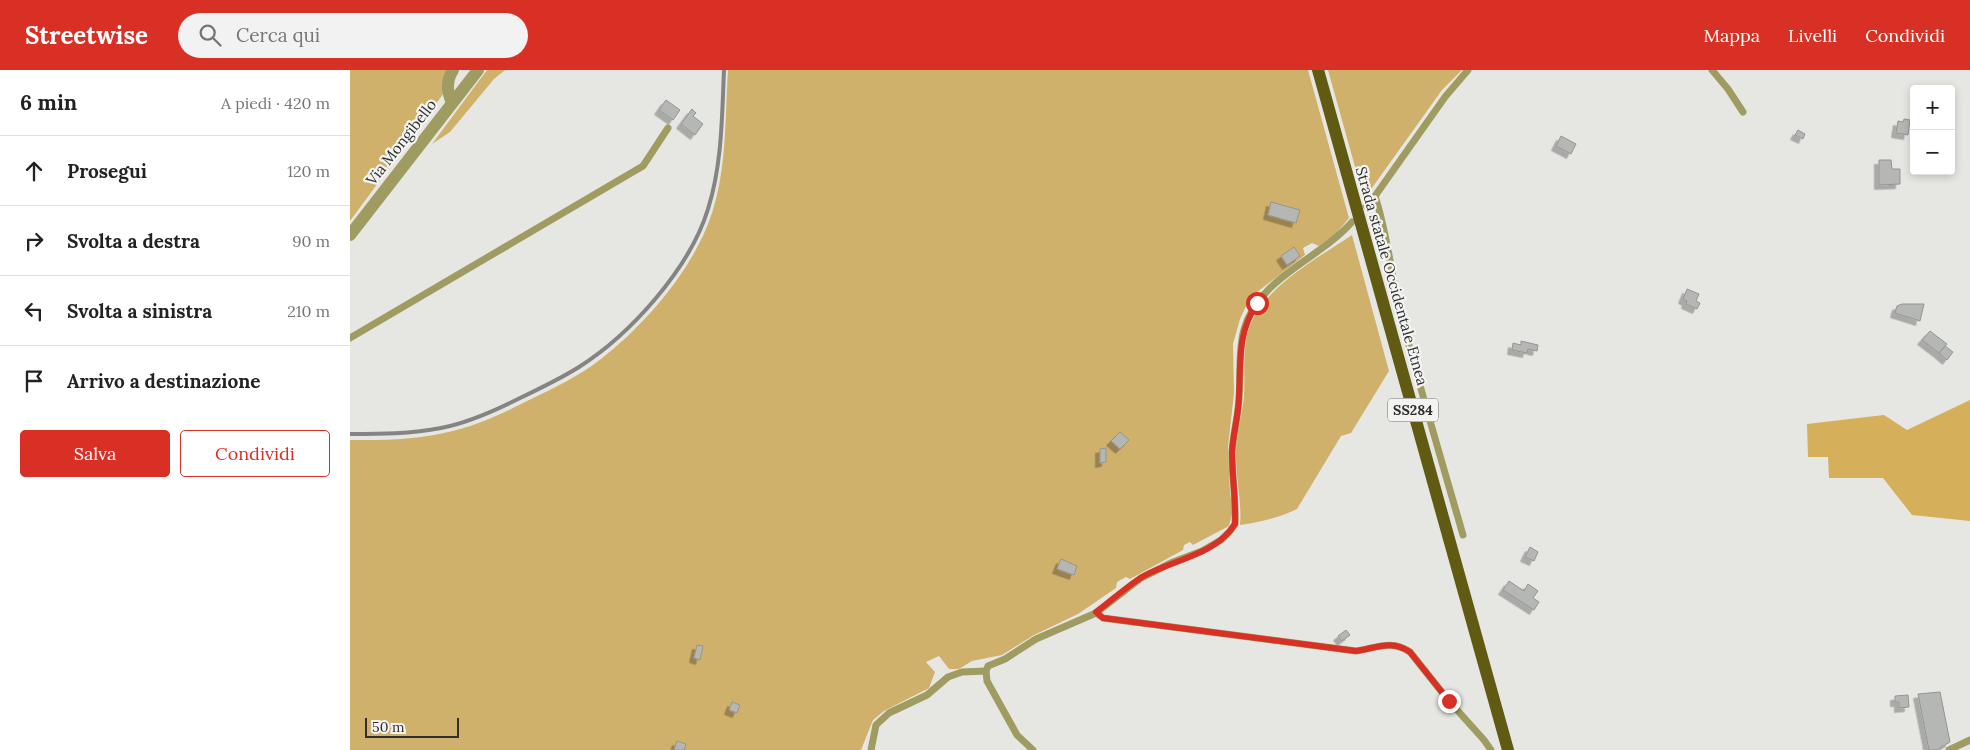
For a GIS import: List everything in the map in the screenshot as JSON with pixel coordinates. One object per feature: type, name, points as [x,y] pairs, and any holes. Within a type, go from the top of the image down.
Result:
[{"type":"main road","name":"Strada statale Occidentale Etnea","points":[[1318,70],[1508,750]]},
{"type":"street","points":[[452,103],[447,92],[453,70]]},
{"type":"street","name":"Via Mongibello","points":[[350,235],[478,70]]},
{"type":"lane","points":[[1366,206],[1445,97],[1468,70]]},
{"type":"lane","points":[[1712,70],[1728,89],[1743,112]]},
{"type":"lane","points":[[350,338],[643,166],[668,128]]},
{"type":"lane","points":[[1375,196],[1384,221],[1389,258],[1401,315],[1463,535]]},
{"type":"lane","points":[[1033,750],[1017,735],[987,681],[986,672],[988,666],[1005,659],[1036,639],[1096,612],[1141,578],[1173,562],[1202,551],[1230,532],[1235,524],[1232,454],[1238,414],[1239,350],[1248,317],[1270,288],[1342,234],[1352,222]]},
{"type":"lane","points":[[1096,612],[1103,618],[1356,651],[1392,644],[1403,647],[1410,652],[1491,750]]},
{"type":"lane","points":[[871,750],[876,725],[889,713],[927,695],[948,677],[962,672],[986,672]]},
{"type":"lane","points":[[1949,750],[1970,740]]},
{"type":"shaded area","points":[[350,70],[449,70],[443,94],[409,142],[401,142],[394,153],[395,160],[350,221]]},
{"type":"shaded area","points":[[487,70],[505,70],[494,79],[450,132],[432,144]]},
{"type":"shaded area","points":[[728,70],[1308,70],[1349,218],[1336,234],[1319,246],[1312,243],[1303,248],[1305,255],[1256,293],[1248,302],[1240,319],[1233,344],[1234,393],[1228,447],[1230,494],[1233,509],[1229,526],[1193,545],[1190,542],[1184,545],[1183,550],[1130,579],[1126,577],[1117,582],[1116,588],[1078,614],[1034,635],[1002,655],[972,661],[959,669],[949,669],[939,656],[926,662],[935,672],[929,688],[884,711],[873,720],[861,750],[350,750],[350,440],[386,440],[421,437],[455,430],[488,420],[584,371],[618,345],[635,329],[681,274],[694,254],[712,213],[723,160]]},
{"type":"shaded area","points":[[1328,70],[1462,70],[1442,90],[1364,199]]},
{"type":"shaded area","points":[[1352,235],[1389,371],[1351,433],[1341,436],[1297,509],[1269,519],[1240,525],[1236,449],[1244,396],[1245,346],[1251,322],[1273,292],[1288,279],[1304,266]]},
{"type":"shaded area","points":[[1970,400],[1970,521],[1912,515],[1883,478],[1829,478],[1828,457],[1808,457],[1807,424],[1884,415],[1907,430]]},
{"type":"building","points":[[666,100],[680,110],[673,120],[659,110]]},
{"type":"building","points":[[692,109],[696,113],[693,116],[703,124],[695,135],[681,124]]},
{"type":"building","points":[[1904,119],[1910,120],[1908,135],[1896,133],[1898,121],[1903,122]]},
{"type":"building","points":[[1798,130],[1805,134],[1803,139],[1795,135]]},
{"type":"building","points":[[1561,136],[1576,144],[1571,154],[1556,146]]},
{"type":"building","points":[[1879,160],[1891,160],[1892,169],[1900,169],[1900,184],[1879,185]]},
{"type":"building","points":[[1271,202],[1300,210],[1296,223],[1268,215]]},
{"type":"building","points":[[1294,247],[1300,256],[1287,265],[1281,256]]},
{"type":"building","points":[[1687,289],[1699,294],[1696,301],[1700,303],[1697,309],[1686,304],[1687,301],[1683,299]]},
{"type":"building","points":[[1902,304],[1924,304],[1920,321],[1895,313],[1897,306]]},
{"type":"building","points":[[1930,331],[1947,344],[1939,353],[1922,340]]},
{"type":"building","points":[[1521,341],[1538,345],[1537,351],[1528,349],[1527,353],[1512,350],[1513,343],[1521,345]]},
{"type":"building","points":[[1945,346],[1953,352],[1947,360],[1939,353]]},
{"type":"building","points":[[1120,432],[1129,440],[1120,449],[1111,441]]},
{"type":"building","points":[[1106,448],[1106,462],[1100,463],[1100,449]]},
{"type":"building","points":[[1530,547],[1538,552],[1534,561],[1525,557]]},
{"type":"building","points":[[1061,559],[1077,566],[1074,575],[1057,569]]},
{"type":"building","points":[[1509,581],[1524,591],[1528,584],[1538,591],[1533,598],[1539,602],[1534,610],[1503,590]]},
{"type":"building","points":[[1346,630],[1350,635],[1342,641],[1338,636]]},
{"type":"building","points":[[697,645],[703,646],[700,660],[694,658]]},
{"type":"building","points":[[1940,692],[1950,742],[1936,750],[1929,750],[1918,694]]},
{"type":"building","points":[[1908,695],[1909,707],[1899,708],[1899,702],[1895,702],[1895,696]]},
{"type":"building","points":[[732,702],[740,705],[737,713],[729,710]]},
{"type":"building","points":[[677,741],[686,744],[684,750],[674,750]]},
{"type":"railway","points":[[350,434],[430,430],[461,423],[500,408],[542,388],[579,367],[619,337],[656,298],[673,276],[688,254],[708,209],[719,158],[724,70]]},
{"type":"route","points":[[1257,303],[1248,317],[1242,333],[1239,350],[1240,393],[1232,454],[1236,508],[1235,524],[1230,532],[1221,540],[1202,551],[1173,562],[1141,578],[1096,612],[1103,618],[1356,651],[1392,644],[1403,647],[1410,652],[1449,701]]}]
